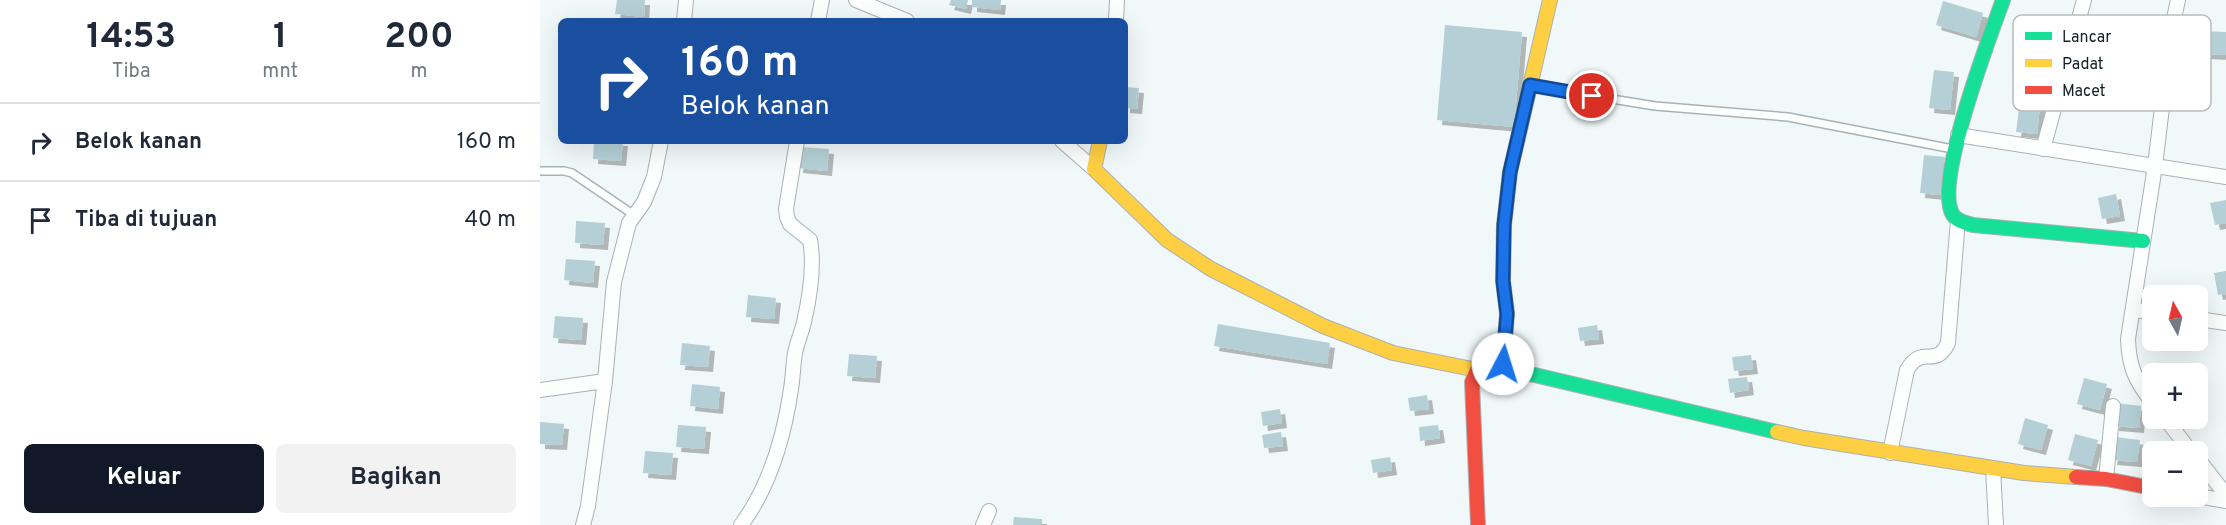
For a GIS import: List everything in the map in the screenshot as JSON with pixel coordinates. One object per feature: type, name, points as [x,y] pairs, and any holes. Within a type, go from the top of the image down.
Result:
[{"type":"street","points":[[684,18],[686,0]]},
{"type":"street","points":[[819,18],[822,0]]},
{"type":"street","points":[[856,0],[900,18]]},
{"type":"street","points":[[1116,18],[1117,0]]},
{"type":"street","points":[[1501,367],[1507,314],[1503,281],[1504,225],[1510,172],[1546,11],[1551,0]]},
{"type":"street","points":[[2002,0],[1957,142],[1949,198],[1951,210],[1958,220],[1973,225],[2143,241]]},
{"type":"street","points":[[2080,15],[2084,0]]},
{"type":"street","points":[[2175,15],[2178,0]]},
{"type":"street","points":[[2043,149],[2053,111]]},
{"type":"street","points":[[2142,387],[2133,374],[2128,339],[2162,111]]},
{"type":"street","points":[[1957,142],[2043,149],[2226,177]]},
{"type":"street","points":[[583,525],[588,506],[605,381],[614,282],[627,231],[650,190],[660,144]]},
{"type":"street","points":[[741,525],[754,508],[785,427],[795,352],[804,322],[811,279],[813,258],[810,240],[790,224],[786,209],[797,144]]},
{"type":"street","points":[[1065,144],[1167,240],[1211,269],[1323,326],[1393,353],[1477,370],[1494,370],[1501,367],[1804,438],[2024,473],[2106,479],[2142,486]]},
{"type":"street","points":[[1094,169],[1099,144]]},
{"type":"street","points":[[1890,453],[1907,370],[1912,360],[1918,356],[1938,355],[1943,352],[1948,343],[1958,220]]},
{"type":"street","points":[[2133,310],[2142,311]]},
{"type":"street","points":[[2208,320],[2226,323]]},
{"type":"street","points":[[1477,370],[1472,382],[1479,525]]},
{"type":"street","points":[[540,390],[605,381]]},
{"type":"street","points":[[2106,479],[2114,406]]},
{"type":"street","points":[[2173,429],[2183,441]]},
{"type":"street","points":[[1993,468],[1996,525]]},
{"type":"street","points":[[2208,472],[2226,495]]},
{"type":"street","points":[[2208,498],[2226,501]]},
{"type":"street","points":[[982,525],[989,511]]},
{"type":"lane","points":[[1530,85],[1655,106],[1788,117],[1957,142]]},
{"type":"lane","points":[[540,171],[572,173],[634,215]]},
{"type":"building","points":[[617,0],[645,0],[644,17],[615,14]]},
{"type":"building","points":[[951,0],[968,0],[966,9],[949,5]]},
{"type":"building","points":[[972,0],[1001,0],[1000,10],[972,7]]},
{"type":"building","points":[[1943,1],[1983,13],[1976,37],[1936,25]]},
{"type":"building","points":[[1445,25],[1522,32],[1514,127],[1437,120]]},
{"type":"building","points":[[2211,31],[2226,32],[2226,55],[2211,54]]},
{"type":"building","points":[[1934,70],[1954,72],[1950,110],[1929,108]]},
{"type":"building","points":[[1128,87],[1139,88],[1137,109],[1128,108]]},
{"type":"building","points":[[2019,111],[2039,111],[2037,134],[2016,132]]},
{"type":"building","points":[[594,144],[623,144],[621,161],[593,159]]},
{"type":"building","points":[[800,147],[829,149],[827,171],[798,168]]},
{"type":"building","points":[[1924,155],[1945,157],[1940,195],[1920,193]]},
{"type":"building","points":[[2116,194],[2120,216],[2102,219],[2098,198]]},
{"type":"building","points":[[2226,200],[2226,223],[2215,225],[2210,203]]},
{"type":"building","points":[[576,221],[605,223],[603,245],[575,243]]},
{"type":"building","points":[[566,259],[595,261],[593,283],[564,280]]},
{"type":"building","points":[[2226,271],[2226,294],[2218,295],[2214,273]]},
{"type":"building","points":[[748,295],[776,298],[774,319],[746,317]]},
{"type":"building","points":[[555,316],[583,318],[581,340],[553,338]]},
{"type":"building","points":[[1218,324],[1330,343],[1327,364],[1214,346]]},
{"type":"building","points":[[1597,325],[1599,339],[1580,341],[1578,328]]},
{"type":"building","points":[[682,343],[710,346],[708,367],[680,365]]},
{"type":"building","points":[[849,354],[877,356],[875,378],[847,376]]},
{"type":"building","points":[[1751,355],[1753,369],[1734,371],[1732,357]]},
{"type":"building","points":[[1747,377],[1749,390],[1730,393],[1728,379]]},
{"type":"building","points":[[2084,378],[2107,384],[2100,410],[2077,404]]},
{"type":"building","points":[[692,384],[720,387],[718,409],[690,406]]},
{"type":"building","points":[[1427,395],[1429,409],[1410,411],[1408,398]]},
{"type":"building","points":[[2116,403],[2141,406],[2139,428],[2114,426]]},
{"type":"building","points":[[1280,409],[1282,423],[1263,426],[1261,412]]},
{"type":"building","points":[[2025,418],[2048,425],[2041,450],[2018,444]]},
{"type":"building","points":[[540,422],[564,424],[562,445],[540,444]]},
{"type":"building","points":[[678,425],[706,427],[704,449],[676,447]]},
{"type":"building","points":[[1438,425],[1440,438],[1420,441],[1419,427]]},
{"type":"building","points":[[1281,432],[1283,446],[1264,448],[1262,435]]},
{"type":"building","points":[[2075,434],[2098,440],[2091,466],[2068,460]]},
{"type":"building","points":[[2115,437],[2140,440],[2137,462],[2112,460]]},
{"type":"building","points":[[645,451],[673,453],[671,475],[643,473]]},
{"type":"building","points":[[1390,457],[1392,470],[1373,473],[1371,460]]},
{"type":"building","points":[[1014,517],[1042,519],[1042,525],[1013,525]]},
{"type":"traffic: fast","points":[[2003,0],[1976,76],[1957,143],[1949,198],[1953,215],[1973,225],[2143,241]]},
{"type":"traffic: fast","points":[[1501,367],[1777,432]]},
{"type":"traffic: slow","points":[[1518,138],[1550,0]]},
{"type":"traffic: slow","points":[[1099,144],[1094,169],[1167,240],[1211,269],[1323,326],[1393,353],[1477,370]]},
{"type":"traffic: slow","points":[[1777,432],[2024,473],[2076,477]]},
{"type":"traffic: jam","points":[[1478,525],[1472,382],[1477,370],[1494,370],[1503,364],[1507,313],[1503,281],[1504,225],[1510,172],[1518,138]]},
{"type":"traffic: jam","points":[[2076,477],[2106,479],[2142,486]]},
{"type":"route","points":[[1503,364],[1507,314],[1503,281],[1504,225],[1510,172],[1530,85],[1592,96]]}]
